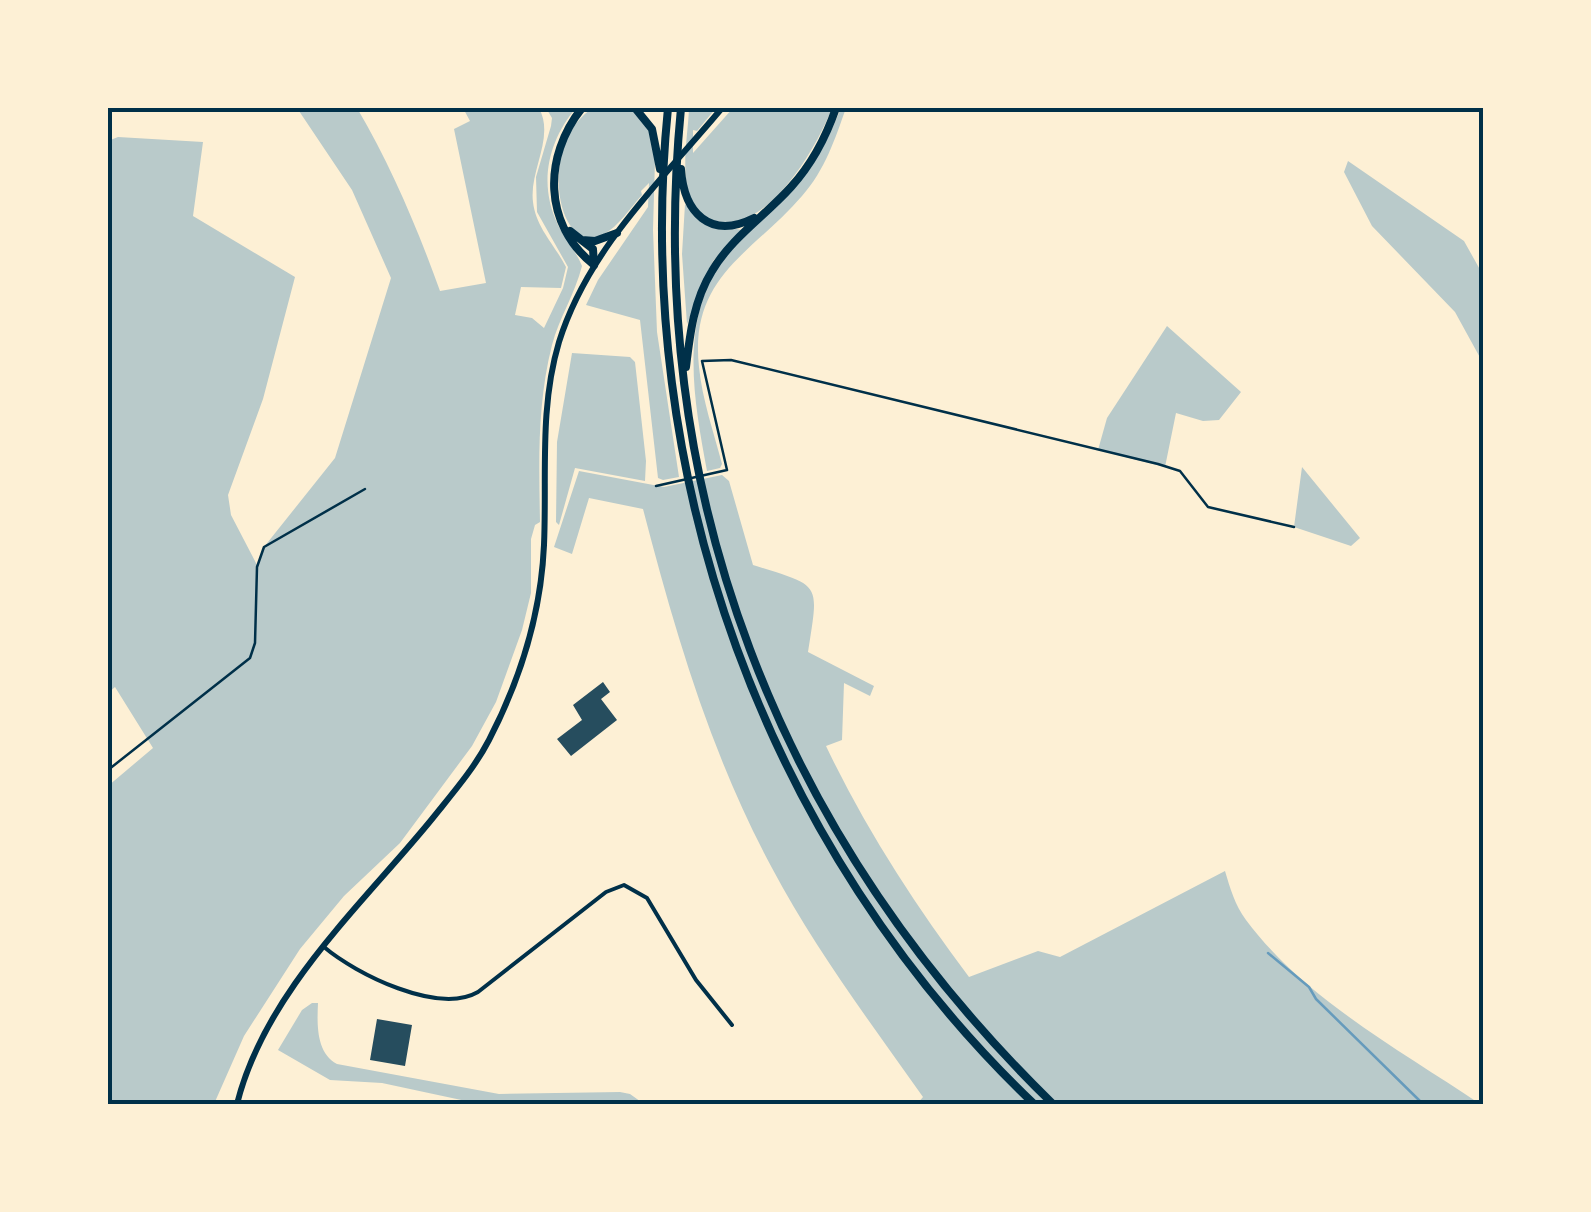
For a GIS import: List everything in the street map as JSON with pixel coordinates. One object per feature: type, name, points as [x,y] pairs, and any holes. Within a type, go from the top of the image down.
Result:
[{"type":"highway","points":[[635,108],[647,119],[654,134],[662,188]]},
{"type":"highway","points":[[668,108],[662,188],[664,318],[672,395],[684,469],[710,570],[751,689],[804,801],[883,930],[936,1000],[1034,1104]]},
{"type":"highway","points":[[682,108],[675,246],[684,386],[702,487],[731,596],[764,686],[805,777],[865,880],[922,960],[1002,1053],[1053,1104]]},
{"type":"highway","points":[[684,386],[690,336],[702,290],[720,258],[808,166],[836,108]]},
{"type":"highway","points":[[583,109],[559,144],[553,171],[554,196],[574,246],[594,265]]},
{"type":"highway","points":[[679,132],[682,182],[687,201],[698,215],[726,226],[762,213]]},
{"type":"highway","points":[[562,219],[593,250],[594,265]]},
{"type":"highway","points":[[580,240],[594,241],[616,233]]},
{"type":"main road","points":[[237,1104],[270,1028],[324,947],[456,790],[482,752],[515,684],[530,641],[540,590],[545,422],[560,340],[594,265],[616,233],[722,108]]},
{"type":"street","points":[[324,947],[376,982],[459,1000],[478,992],[606,892],[624,885],[647,898],[696,980],[732,1025]]},
{"type":"lane","points":[[656,486],[727,470],[702,361],[731,360],[1158,464],[1180,471],[1208,507],[1294,526]]},
{"type":"lane","points":[[108,770],[251,657],[255,643],[257,566],[264,547],[365,489]]},
{"type":"shaded area","points":[[297,108],[357,108],[403,197],[440,291],[486,283],[454,129],[470,121],[463,108],[539,108],[544,131],[534,178],[533,202],[542,228],[566,267],[561,288],[521,287],[515,315],[532,318],[544,328],[563,288],[568,267],[537,212],[536,177],[552,118],[546,108],[576,108],[559,134],[549,163],[552,210],[582,266],[547,367],[540,433],[540,522],[535,525],[531,539],[531,593],[496,702],[472,746],[400,843],[344,896],[300,949],[244,1036],[214,1104],[108,1104],[108,786],[153,748],[115,687],[108,693],[108,141],[118,137],[203,142],[193,216],[295,277],[263,399],[228,495],[231,515],[257,565],[264,547],[335,458],[391,278],[352,190]]},
{"type":"shaded area","points":[[593,108],[630,108],[649,128],[655,160],[657,332],[679,477],[658,478],[640,320],[586,305],[598,280],[648,207],[649,183],[614,227],[604,234],[587,237],[574,230],[560,194],[564,146],[575,125]]},
{"type":"shaded area","points":[[689,108],[716,108],[697,131],[693,130],[693,153],[733,108],[832,108],[803,163],[773,199],[739,221],[720,222],[699,212],[688,189],[685,166]]},
{"type":"shaded area","points":[[841,108],[846,108],[833,143],[810,186],[728,269],[704,310],[699,367],[722,464],[707,471],[694,379],[697,320],[706,291],[720,264],[740,239],[803,178]]},
{"type":"shaded area","points":[[1348,161],[1464,241],[1483,275],[1483,363],[1455,312],[1372,226],[1344,172]]},
{"type":"shaded area","points":[[685,204],[703,223],[742,230],[713,261],[687,324],[682,254]]},
{"type":"shaded area","points":[[1167,326],[1241,392],[1219,420],[1203,421],[1176,413],[1165,467],[1098,450],[1107,418]]},
{"type":"shaded area","points":[[572,353],[630,357],[635,362],[645,481],[575,468],[559,525],[557,442]]},
{"type":"shaded area","points":[[1302,467],[1360,538],[1351,546],[1294,527]]},
{"type":"shaded area","points":[[579,471],[664,487],[722,475],[729,481],[753,565],[804,583],[810,590],[814,612],[808,652],[874,686],[870,696],[844,683],[842,740],[826,746],[892,865],[969,977],[1038,951],[1060,957],[1225,871],[1246,920],[1296,974],[1355,1021],[1480,1104],[917,1104],[923,1097],[806,927],[750,825],[697,692],[643,509],[589,498],[572,554],[554,547]]},
{"type":"shaded area","points":[[318,1003],[321,1045],[337,1064],[499,1094],[620,1092],[644,1104],[480,1104],[382,1083],[330,1080],[278,1050],[302,1010]]},
{"type":"building","points":[[603,682],[610,692],[601,699],[617,720],[571,756],[557,739],[582,720],[573,705]]},
{"type":"building","points":[[377,1019],[412,1025],[405,1066],[370,1060]]},
{"type":"waterway","points":[[1268,953],[1309,987],[1316,999],[1423,1104]]}]
